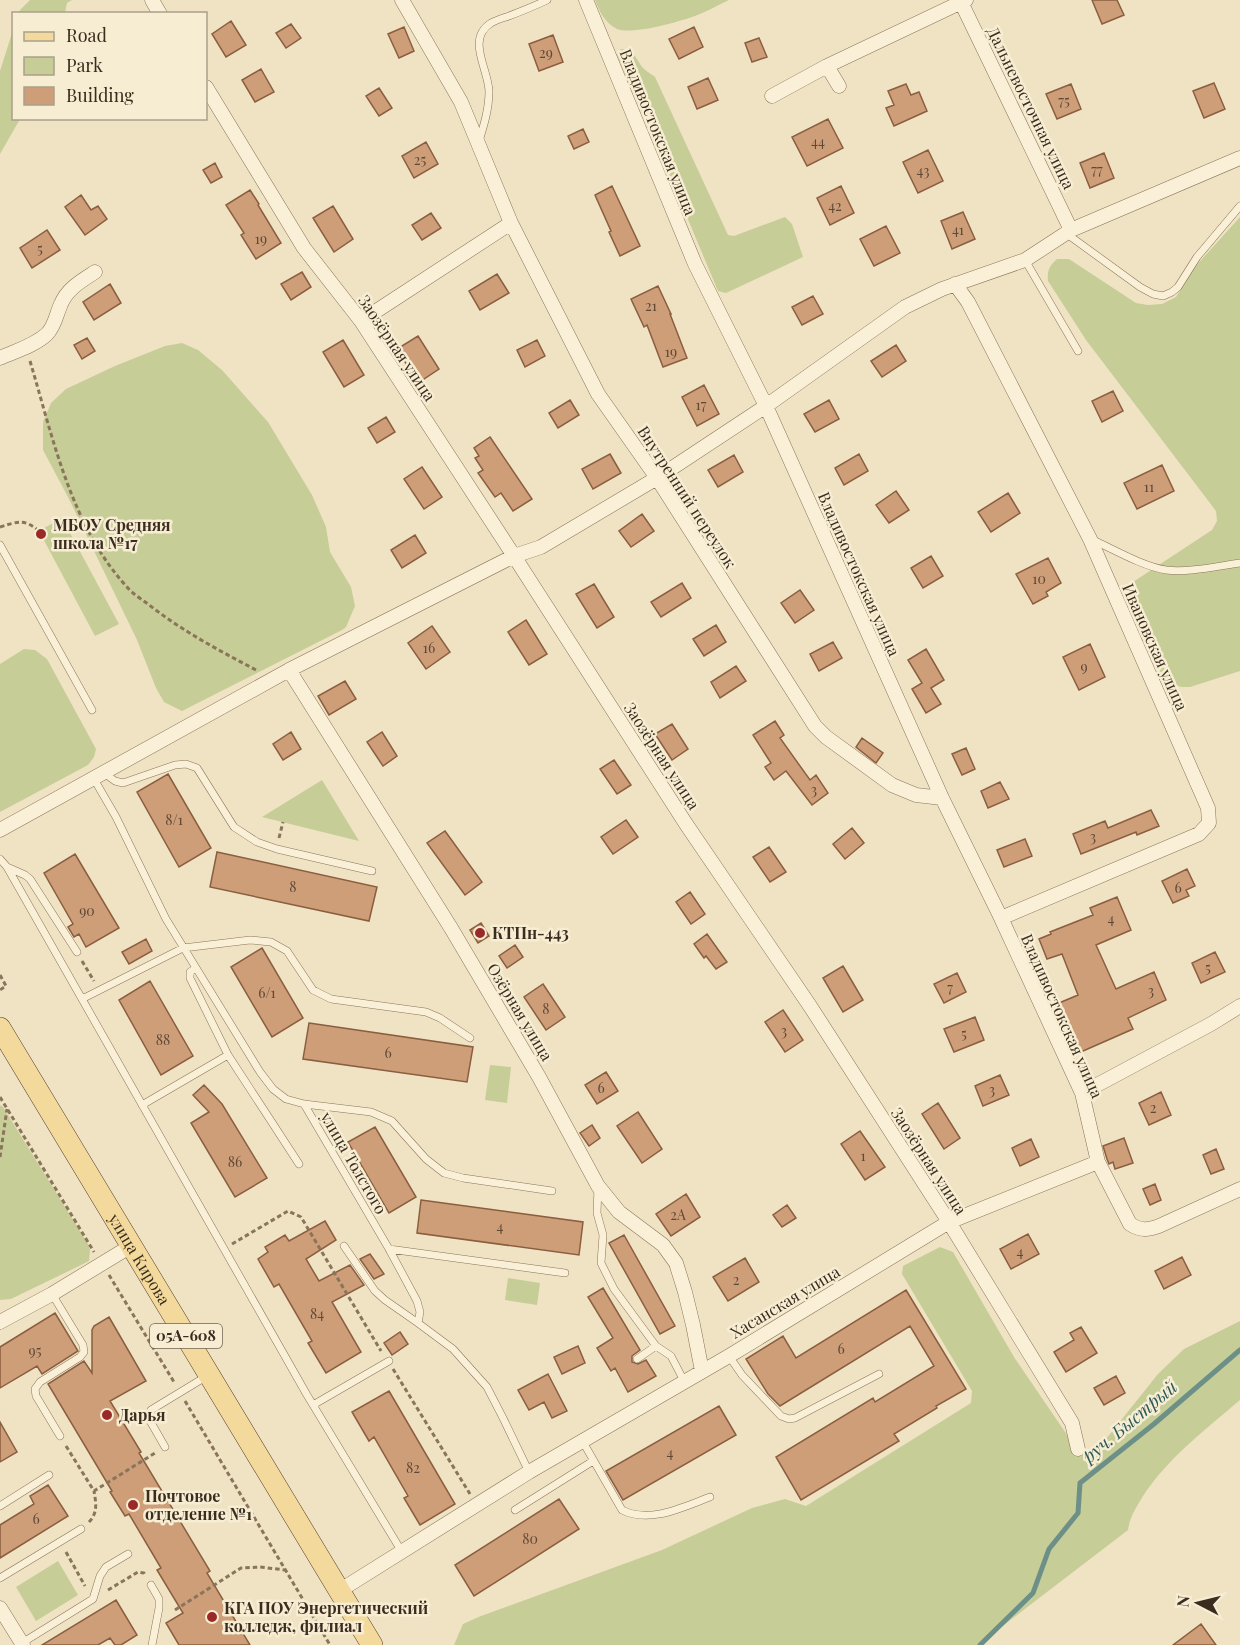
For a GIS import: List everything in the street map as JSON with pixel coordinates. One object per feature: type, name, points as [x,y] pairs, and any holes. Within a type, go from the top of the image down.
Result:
[{"type":"main road","name":"улица Кирова","points":[[0,1028],[372,1645]]},
{"type":"street","name":"Внутренний переулок","points":[[402,0],[461,102],[512,223],[598,394],[657,478],[815,726],[826,737],[892,785],[916,795],[942,798]]},
{"type":"street","name":"Владивостокская улица","points":[[586,0],[695,264],[766,406],[942,798],[1001,918],[1082,1093],[1098,1162]]},
{"type":"street","points":[[772,96],[827,66],[962,1]]},
{"type":"street","name":"Дальневосточная улица","points":[[962,1],[1069,232]]},
{"type":"street","points":[[827,66],[839,86]]},
{"type":"street","name":"Заозёрная улица","points":[[207,89],[304,248],[360,321],[686,824],[810,1006],[949,1222],[1072,1423],[1078,1449]]},
{"type":"street","points":[[0,830],[289,670],[514,556],[541,547],[657,478],[766,406],[905,307],[942,289],[1025,260],[1069,232],[1240,158]]},
{"type":"street","points":[[360,321],[512,223]]},
{"type":"street","points":[[0,358],[26,347],[47,334],[70,289],[95,272]]},
{"type":"street","name":"Ивановская улица","points":[[955,284],[968,302],[1090,538],[1208,808],[1209,823],[1200,834],[1001,918]]},
{"type":"street","name":"Озёрная улица","points":[[289,670],[451,928],[539,1077],[598,1186],[619,1212],[663,1245],[676,1263],[693,1325],[702,1371]]},
{"type":"street","points":[[1082,1093],[1240,1006]]},
{"type":"street","points":[[1098,1162],[1130,1224],[1147,1230],[1240,1189]]},
{"type":"street","name":"Хасанская улица","points":[[339,1591],[529,1472],[729,1356],[949,1222],[1098,1162]]},
{"type":"street","points":[[0,1322],[52,1294],[131,1246]]},
{"type":"street","points":[[0,1608],[23,1644]]},
{"type":"lane","points":[[478,146],[487,111],[489,90],[487,76],[479,54],[482,31],[492,22],[547,0]]},
{"type":"lane","points":[[1069,232],[1140,287],[1162,296],[1178,287],[1197,257],[1240,206]]},
{"type":"lane","points":[[1025,260],[1078,351]]},
{"type":"lane","points":[[1090,538],[1148,565],[1167,570],[1240,563]]},
{"type":"lane","points":[[0,545],[92,710]]},
{"type":"lane","points":[[99,776],[123,783],[175,765],[197,768],[234,827],[257,842],[277,849],[372,871]]},
{"type":"lane","name":"улица Толстого","points":[[99,776],[166,919],[260,1072],[273,1089],[286,1099],[304,1104],[417,1301],[420,1312],[418,1323]]},
{"type":"lane","points":[[0,859],[7,867],[313,1405],[402,1552]]},
{"type":"lane","points":[[7,867],[30,879],[77,952]]},
{"type":"lane","points":[[82,999],[183,948],[250,940],[271,942],[286,951],[313,990],[328,998],[426,1012],[440,1018],[470,1038]]},
{"type":"lane","points":[[196,968],[190,972],[190,978],[228,1055],[298,1164]]},
{"type":"lane","points":[[142,1105],[228,1055]]},
{"type":"lane","points":[[304,1104],[371,1112],[392,1121],[426,1159],[444,1173],[463,1178],[552,1191]]},
{"type":"lane","points":[[598,1186],[597,1213],[603,1234],[601,1263],[614,1289],[656,1346],[671,1356],[684,1381]]},
{"type":"lane","points":[[344,1246],[375,1291],[453,1349],[487,1388],[529,1472]]},
{"type":"lane","points":[[389,1249],[565,1273]]},
{"type":"lane","points":[[52,1294],[83,1345],[84,1352],[80,1357],[40,1382],[35,1389],[36,1396],[60,1436]]},
{"type":"lane","points":[[637,1359],[656,1346]]},
{"type":"lane","points":[[729,1356],[742,1375],[781,1416],[789,1419],[879,1374]]},
{"type":"lane","points":[[313,1405],[388,1362]]},
{"type":"lane","points":[[165,1447],[149,1419],[151,1410],[210,1375]]},
{"type":"lane","points":[[583,1442],[622,1510],[631,1515],[645,1516],[668,1512],[711,1497]]},
{"type":"lane","points":[[515,1510],[593,1461]]},
{"type":"lane","points":[[0,1506],[49,1476]]},
{"type":"lane","points":[[0,1578],[81,1529]]},
{"type":"lane","points":[[23,1644],[93,1599],[100,1576],[106,1567],[128,1554]]},
{"type":"lane","points":[[151,1585],[159,1599],[152,1645]]},
{"type":"path","points":[[26,347],[58,459],[89,533],[109,565],[128,588],[156,611],[201,641],[273,679]]},
{"type":"path","points":[[0,527],[22,521],[30,523],[39,531]]},
{"type":"path","points":[[277,849],[283,822]]},
{"type":"path","points":[[77,952],[99,990]]},
{"type":"path","points":[[0,975],[6,986],[0,990]]},
{"type":"path","points":[[0,1097],[181,1393],[330,1645]]},
{"type":"path","points":[[0,1157],[7,1108]]},
{"type":"path","points":[[224,1249],[288,1212],[301,1217],[477,1506]]},
{"type":"path","points":[[60,1436],[94,1491],[96,1510],[94,1517],[81,1529]]},
{"type":"path","points":[[94,1491],[165,1447]]},
{"type":"path","points":[[175,1610],[241,1568],[260,1567],[285,1570]]},
{"type":"green space","points":[[30,0],[72,0],[67,3],[65,12],[19,12]]},
{"type":"green space","points":[[595,0],[729,0],[678,21],[644,29],[624,30],[617,29],[606,20]]},
{"type":"green space","points":[[12,33],[12,120],[19,120],[0,154],[0,71]]},
{"type":"green space","points":[[621,49],[632,53],[643,68],[655,77],[728,235],[734,236],[785,217],[792,224],[803,257],[726,293],[718,291],[617,55]]},
{"type":"green space","points":[[1240,217],[1240,671],[1190,687],[1181,687],[1162,675],[1153,659],[1127,602],[1127,590],[1133,582],[1212,530],[1217,521],[1216,511],[1086,340],[1048,281],[1048,274],[1050,266],[1057,259],[1069,259],[1136,303],[1162,304],[1176,297],[1193,269]]},
{"type":"green space","points":[[182,343],[198,350],[222,370],[268,422],[312,495],[326,527],[330,552],[351,587],[355,606],[346,627],[342,630],[182,711],[164,702],[156,688],[137,640],[43,450],[43,422],[51,403],[66,389],[165,346]]},
{"type":"green space","points":[[62,518],[119,624],[95,636],[39,531]]},
{"type":"green space","points":[[24,649],[35,650],[47,659],[96,749],[88,765],[0,812],[0,664]]},
{"type":"green space","points":[[322,780],[359,841],[262,817]]},
{"type":"green space","points":[[490,1065],[511,1067],[507,1103],[485,1100]]},
{"type":"green space","points":[[0,1105],[90,1250],[89,1261],[11,1299],[0,1300]]},
{"type":"green space","points":[[940,1247],[953,1252],[1014,1357],[1078,1451],[1094,1452],[1158,1374],[1184,1349],[1240,1321],[1240,1400],[1164,1469],[1138,1504],[1128,1530],[978,1645],[454,1645],[463,1624],[662,1550],[752,1508],[785,1499],[806,1506],[971,1403],[972,1391],[902,1274],[903,1266]]},
{"type":"green space","points":[[508,1278],[540,1283],[537,1305],[505,1300]]},
{"type":"green space","points":[[58,1561],[78,1595],[36,1621],[16,1587]]},
{"type":"building","points":[[1092,0],[1117,0],[1124,15],[1102,24]]},
{"type":"building","points":[[231,21],[246,45],[226,57],[212,34]]},
{"type":"building","points":[[291,24],[301,38],[286,48],[276,33]]},
{"type":"building","points":[[404,27],[414,51],[399,58],[388,34]]},
{"type":"building","points":[[694,27],[703,47],[679,59],[669,39]]},
{"type":"building","points":[[553,35],[563,62],[539,71],[529,44]]},
{"type":"building","points":[[759,38],[767,57],[752,62],[745,43]]},
{"type":"building","points":[[261,69],[274,92],[255,102],[242,80]]},
{"type":"building","points":[[708,78],[718,100],[697,109],[688,87]]},
{"type":"building","points":[[1214,83],[1225,109],[1204,118],[1193,91]]},
{"type":"building","points":[[906,84],[911,95],[919,92],[927,111],[894,126],[886,108],[894,105],[888,91]]},
{"type":"building","points":[[1071,84],[1081,109],[1057,119],[1046,94]]},
{"type":"building","points":[[379,88],[392,108],[379,116],[366,96]]},
{"type":"building","points":[[828,119],[843,148],[807,166],[792,137]]},
{"type":"building","points":[[583,129],[589,142],[574,149],[568,136]]},
{"type":"building","points":[[426,142],[438,164],[414,178],[402,156]]},
{"type":"building","points":[[928,150],[943,181],[918,193],[903,162]]},
{"type":"building","points":[[1104,153],[1114,178],[1090,188],[1080,163]]},
{"type":"building","points":[[215,163],[222,177],[211,183],[203,170]]},
{"type":"building","points":[[612,186],[640,246],[620,256],[595,195]]},
{"type":"building","points":[[841,186],[854,213],[830,225],[817,198]]},
{"type":"building","points":[[250,190],[281,243],[256,259],[241,235],[244,233],[226,205]]},
{"type":"building","points":[[81,195],[91,210],[98,206],[107,219],[85,235],[65,207]]},
{"type":"building","points":[[333,206],[353,239],[334,252],[313,218]]},
{"type":"building","points":[[963,212],[975,239],[952,249],[941,221]]},
{"type":"building","points":[[431,213],[441,228],[422,240],[412,225]]},
{"type":"building","points":[[886,226],[900,253],[874,266],[860,239]]},
{"type":"building","points":[[47,230],[60,250],[32,268],[20,248]]},
{"type":"building","points":[[302,272],[311,287],[291,300],[281,284]]},
{"type":"building","points":[[497,274],[509,293],[480,310],[469,291]]},
{"type":"building","points":[[110,284],[121,303],[94,320],[83,302]]},
{"type":"building","points":[[658,286],[687,358],[663,367],[647,325],[644,327],[631,299]]},
{"type":"building","points":[[813,296],[823,314],[802,325],[792,307]]},
{"type":"building","points":[[418,336],[439,369],[418,383],[397,349]]},
{"type":"building","points":[[87,338],[95,351],[82,359],[74,345]]},
{"type":"building","points":[[343,340],[364,375],[344,387],[323,352]]},
{"type":"building","points":[[537,340],[545,356],[525,367],[517,350]]},
{"type":"building","points":[[896,345],[906,361],[882,377],[871,361]]},
{"type":"building","points":[[704,385],[719,414],[697,426],[682,397]]},
{"type":"building","points":[[1113,391],[1123,411],[1102,422],[1092,401]]},
{"type":"building","points":[[570,400],[579,415],[558,428],[549,413]]},
{"type":"building","points":[[829,400],[839,419],[815,432],[804,414]]},
{"type":"building","points":[[386,417],[395,432],[377,443],[368,428]]},
{"type":"building","points":[[490,437],[532,499],[513,511],[501,493],[495,497],[478,473],[483,470],[475,458],[479,456],[474,448]]},
{"type":"building","points":[[610,454],[621,473],[593,489],[582,469]]},
{"type":"building","points":[[859,454],[868,471],[844,485],[835,468]]},
{"type":"building","points":[[734,455],[743,472],[718,487],[708,470]]},
{"type":"building","points":[[1162,465],[1174,491],[1137,509],[1124,483]]},
{"type":"building","points":[[422,467],[442,497],[424,509],[404,479]]},
{"type":"building","points":[[896,491],[909,510],[889,523],[876,505]]},
{"type":"building","points":[[1008,493],[1020,513],[991,532],[978,512]]},
{"type":"building","points":[[642,514],[654,531],[631,547],[619,531]]},
{"type":"building","points":[[415,535],[426,553],[402,568],[391,550]]},
{"type":"building","points":[[931,556],[943,576],[923,588],[911,568]]},
{"type":"building","points":[[1048,558],[1061,583],[1046,592],[1048,596],[1033,604],[1016,574]]},
{"type":"building","points":[[682,583],[691,598],[661,617],[651,602]]},
{"type":"building","points":[[594,584],[614,617],[597,628],[576,594]]},
{"type":"building","points":[[800,590],[814,610],[795,623],[781,603]]},
{"type":"building","points":[[526,620],[547,654],[529,665],[508,632]]},
{"type":"building","points":[[716,625],[726,642],[704,656],[693,639]]},
{"type":"building","points":[[432,626],[450,652],[426,669],[408,643]]},
{"type":"building","points":[[833,642],[842,658],[819,671],[810,654]]},
{"type":"building","points":[[1090,644],[1105,677],[1079,690],[1063,657]]},
{"type":"building","points":[[926,649],[944,680],[931,688],[941,704],[926,713],[912,689],[922,683],[908,660]]},
{"type":"building","points":[[736,666],[746,681],[720,698],[711,682]]},
{"type":"building","points":[[345,681],[356,699],[329,715],[318,696]]},
{"type":"building","points":[[775,721],[784,735],[780,738],[810,780],[816,775],[828,793],[812,805],[786,771],[774,780],[765,767],[771,763],[753,735]]},
{"type":"building","points":[[672,724],[688,749],[672,760],[655,734]]},
{"type":"building","points":[[291,732],[301,749],[283,760],[273,744]]},
{"type":"building","points":[[382,732],[397,756],[383,766],[367,742]]},
{"type":"building","points":[[862,738],[883,753],[876,763],[856,747]]},
{"type":"building","points":[[966,748],[975,769],[962,775],[952,754]]},
{"type":"building","points":[[614,760],[631,785],[617,794],[600,769]]},
{"type":"building","points":[[168,774],[211,848],[179,867],[137,792]]},
{"type":"building","points":[[1000,782],[1009,799],[988,808],[981,791]]},
{"type":"building","points":[[1151,810],[1159,826],[1137,835],[1136,832],[1081,854],[1073,834],[1105,821],[1108,828]]},
{"type":"building","points":[[626,820],[638,837],[613,854],[601,837]]},
{"type":"building","points":[[852,828],[864,843],[845,859],[833,844]]},
{"type":"building","points":[[445,831],[482,882],[465,895],[427,843]]},
{"type":"building","points":[[1025,839],[1032,856],[1004,867],[997,850]]},
{"type":"building","points":[[769,847],[786,872],[770,882],[753,857]]},
{"type":"building","points":[[217,852],[377,887],[369,921],[210,887]]},
{"type":"building","points":[[75,854],[119,928],[86,947],[79,934],[74,937],[68,927],[73,924],[44,873]]},
{"type":"building","points":[[1187,869],[1195,886],[1186,890],[1189,896],[1173,903],[1162,881]]},
{"type":"building","points":[[690,892],[705,914],[691,924],[676,902]]},
{"type":"building","points":[[1117,897],[1131,930],[1096,945],[1116,989],[1154,972],[1166,1000],[1128,1018],[1133,1029],[1074,1055],[1052,1006],[1078,995],[1062,954],[1047,959],[1039,939],[1051,934],[1050,932],[1093,915],[1090,908]]},
{"type":"building","name":"КТПн-443","points":[[481,923],[489,936],[478,943],[470,930]]},
{"type":"building","points":[[707,934],[727,962],[716,969],[694,944]]},
{"type":"building","points":[[146,939],[152,951],[129,964],[122,952]]},
{"type":"building","points":[[515,945],[523,957],[507,968],[499,956]]},
{"type":"building","points":[[262,948],[303,1018],[272,1037],[231,967]]},
{"type":"building","points":[[1215,952],[1225,972],[1201,983],[1192,963]]},
{"type":"building","points":[[843,966],[863,1000],[843,1012],[823,978]]},
{"type":"building","points":[[957,973],[966,992],[944,1003],[934,984]]},
{"type":"building","points":[[150,981],[193,1056],[161,1075],[119,1000]]},
{"type":"building","points":[[543,984],[565,1017],[546,1030],[524,997]]},
{"type":"building","points":[[783,1010],[803,1040],[785,1052],[765,1022]]},
{"type":"building","points":[[975,1017],[984,1040],[954,1052],[944,1029]]},
{"type":"building","points":[[309,1023],[473,1047],[467,1082],[303,1059]]},
{"type":"building","points":[[606,1072],[618,1091],[597,1104],[585,1085]]},
{"type":"building","points":[[1000,1075],[1009,1095],[983,1106],[975,1086]]},
{"type":"building","points":[[204,1085],[222,1104],[267,1178],[235,1197],[191,1123],[209,1112],[193,1095]]},
{"type":"building","points":[[1161,1092],[1171,1115],[1149,1125],[1139,1103]]},
{"type":"building","points":[[938,1103],[960,1138],[944,1149],[922,1114]]},
{"type":"building","points":[[638,1112],[662,1149],[642,1163],[617,1126]]},
{"type":"building","points":[[592,1125],[600,1138],[589,1146],[580,1133]]},
{"type":"building","points":[[375,1127],[416,1197],[389,1213],[348,1142]]},
{"type":"building","points":[[860,1131],[885,1167],[865,1180],[841,1144]]},
{"type":"building","points":[[1124,1138],[1133,1163],[1115,1169],[1113,1162],[1109,1164],[1103,1146]]},
{"type":"building","points":[[1031,1139],[1039,1157],[1020,1166],[1012,1148]]},
{"type":"building","points":[[1216,1149],[1224,1169],[1211,1174],[1203,1155]]},
{"type":"building","points":[[1155,1184],[1161,1200],[1150,1205],[1143,1189]]},
{"type":"building","points":[[686,1194],[700,1217],[671,1236],[656,1214]]},
{"type":"building","points":[[421,1200],[583,1222],[579,1255],[417,1233]]},
{"type":"building","points":[[787,1205],[796,1218],[782,1227],[773,1215]]},
{"type":"building","points":[[325,1221],[336,1240],[306,1259],[319,1281],[350,1265],[364,1285],[332,1302],[361,1352],[326,1373],[308,1343],[312,1341],[279,1284],[274,1287],[258,1259],[268,1252],[265,1247],[285,1235],[289,1241]]},
{"type":"building","points":[[1028,1234],[1039,1254],[1011,1269],[1000,1249]]},
{"type":"building","points":[[624,1235],[675,1326],[660,1334],[609,1243]]},
{"type":"building","points":[[370,1254],[384,1274],[374,1279],[360,1259]]},
{"type":"building","points":[[1182,1257],[1191,1275],[1164,1289],[1155,1271]]},
{"type":"building","points":[[745,1258],[759,1282],[728,1301],[713,1277]]},
{"type":"building","points":[[603,1288],[640,1350],[632,1356],[632,1362],[638,1364],[646,1360],[656,1376],[628,1392],[615,1368],[611,1371],[597,1348],[613,1338],[588,1297]]},
{"type":"building","points":[[906,1290],[966,1389],[894,1434],[899,1441],[801,1500],[776,1457],[873,1398],[875,1402],[934,1366],[910,1326],[780,1406],[768,1394],[746,1359],[783,1336],[796,1358]]},
{"type":"building","points":[[55,1313],[78,1351],[42,1374],[37,1366],[0,1388],[0,1347]]},
{"type":"building","points":[[109,1317],[146,1381],[110,1401],[210,1571],[207,1573],[250,1645],[179,1645],[166,1623],[183,1613],[157,1570],[161,1568],[129,1514],[125,1516],[110,1492],[112,1491],[48,1384],[84,1361],[92,1373],[92,1330],[94,1326]]},
{"type":"building","points":[[1081,1327],[1097,1353],[1066,1372],[1054,1352],[1074,1340],[1070,1333]]},
{"type":"building","points":[[400,1332],[408,1344],[392,1355],[384,1343]]},
{"type":"building","points":[[578,1346],[585,1363],[562,1374],[554,1357]]},
{"type":"building","points":[[548,1374],[567,1411],[552,1418],[544,1402],[529,1410],[518,1390]]},
{"type":"building","points":[[1116,1376],[1125,1393],[1104,1405],[1094,1388]]},
{"type":"building","points":[[389,1391],[455,1504],[420,1525],[404,1498],[408,1496],[374,1437],[369,1441],[352,1412]]},
{"type":"building","points":[[719,1406],[736,1435],[623,1500],[606,1471]]},
{"type":"building","points":[[0,1422],[17,1452],[0,1462]]},
{"type":"building","points":[[48,1485],[68,1516],[0,1558],[0,1525],[34,1504],[30,1496]]},
{"type":"building","points":[[559,1499],[579,1529],[474,1596],[455,1565]]},
{"type":"building","points":[[116,1600],[137,1635],[121,1645],[115,1645],[110,1638],[98,1645],[42,1645]]},
{"type":"building","points":[[1201,1624],[1216,1645],[1173,1645]]},
{"type":"waterway","name":"руч. Быстрый","points":[[980,1645],[1033,1593],[1049,1549],[1078,1513],[1080,1483],[1154,1424],[1240,1350]]},
{"type":"place","name":"МБОУ Средняя школа №17","points":[[41,534]]},
{"type":"place","name":"КТПн-443","points":[[480,933]]},
{"type":"place","name":"Дарья","points":[[107,1415]]},
{"type":"place","name":"Почтовое отделение №1","points":[[133,1505]]},
{"type":"place","name":"КГА ПОУ Энергетический колледж, филиал","points":[[212,1617]]}]
